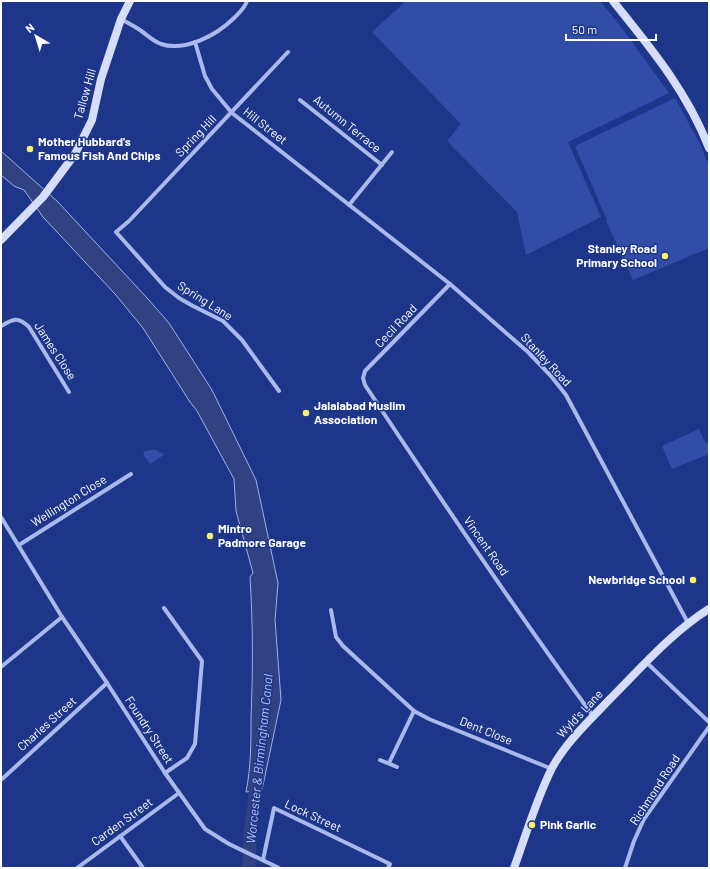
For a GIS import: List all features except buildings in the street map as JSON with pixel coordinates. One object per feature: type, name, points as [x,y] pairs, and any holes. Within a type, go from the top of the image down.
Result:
[{"type":"street","name":"Tallow Hill","points":[[1,240],[51,187],[75,154],[92,120],[101,79],[122,19],[130,1]]},
{"type":"street","points":[[122,19],[135,26],[162,45],[174,46],[207,38],[225,28],[241,12],[247,1]]},
{"type":"street","points":[[613,1],[659,58],[685,97],[703,132],[709,148]]},
{"type":"street","name":"Hill Street","points":[[195,42],[205,76],[212,89],[232,113],[349,205]]},
{"type":"street","name":"Spring Hill","points":[[116,232],[129,221],[288,52]]},
{"type":"street","name":"Autumn Terrace","points":[[300,100],[382,165]]},
{"type":"street","name":"Autumn Terrace","points":[[349,205],[392,152]]},
{"type":"street","name":"Stanley Road","points":[[349,205],[450,284],[528,352],[551,376],[566,395],[688,623]]},
{"type":"street","name":"Spring Lane","points":[[116,232],[164,287],[193,306],[224,321],[242,340],[279,391]]},
{"type":"street","name":"Cecil Road","points":[[365,385],[363,378],[365,371],[450,284]]},
{"type":"street","name":"James Close","points":[[1,326],[9,321],[17,319],[24,322],[29,327],[69,392]]},
{"type":"street","name":"Vincent Road","points":[[365,385],[430,483],[564,677],[593,716]]},
{"type":"street","name":"Wellington Close","points":[[19,545],[131,474]]},
{"type":"street","name":"Foundry Street","points":[[1,517],[62,617],[108,683],[165,773],[205,829],[229,844],[279,868]]},
{"type":"street","points":[[164,608],[202,661],[196,744],[187,758],[165,773]]},
{"type":"street","name":"Wyld's Lane","points":[[514,868],[540,797],[560,754],[593,716],[668,640],[688,623],[709,609]]},
{"type":"street","name":"Dent Close","points":[[331,610],[336,637],[342,646],[414,711],[552,769]]},
{"type":"street","points":[[1,667],[62,617]]},
{"type":"street","points":[[646,662],[709,722]]},
{"type":"street","name":"Charles Street","points":[[1,780],[108,683]]},
{"type":"street","points":[[389,763],[414,711]]},
{"type":"street","name":"Richmond Road","points":[[625,868],[634,840],[644,819],[709,727]]},
{"type":"street","points":[[380,760],[397,767]]},
{"type":"street","name":"Carden Street","points":[[77,868],[179,793]]},
{"type":"street","name":"Lock Street","points":[[263,860],[274,808],[389,866]]},
{"type":"street","points":[[120,836],[143,868]]},
{"type":"shaded area","points":[[406,1],[600,1],[621,27],[669,93],[568,142],[601,217],[526,255],[517,212],[447,141],[461,124],[372,32]]},
{"type":"shaded area","points":[[675,98],[700,144],[709,166],[709,248],[633,280],[606,221],[607,220],[575,146]]},
{"type":"shaded area","points":[[699,429],[706,444],[709,443],[709,454],[672,469],[662,446]]},
{"type":"shaded area","points":[[157,450],[160,453],[162,452],[164,455],[150,464],[143,454],[145,451]]},
{"type":"water","points":[[1,151],[58,202],[169,323],[212,390],[256,480],[278,583],[275,620],[281,700],[262,790],[246,792],[251,746],[252,612],[250,577],[253,573],[236,511],[234,479],[197,411],[143,328],[115,294],[43,217],[24,190],[14,186],[1,175]]},
{"type":"waterway","name":"Worcester & Birmingham Canal","points":[[249,868],[250,834],[258,774]]},
{"type":"place","name":"Mother Hubbard's Famous Fish And Chips","points":[[30,149]]},
{"type":"place","name":"Stanley Road Primary School","points":[[665,256]]},
{"type":"place","name":"Jalalabad Muslim Association","points":[[306,413]]},
{"type":"place","name":"Mintro Padmore Garage","points":[[210,536]]},
{"type":"place","name":"Newbridge School","points":[[693,580]]},
{"type":"place","name":"Pink Garlic","points":[[532,825]]}]
